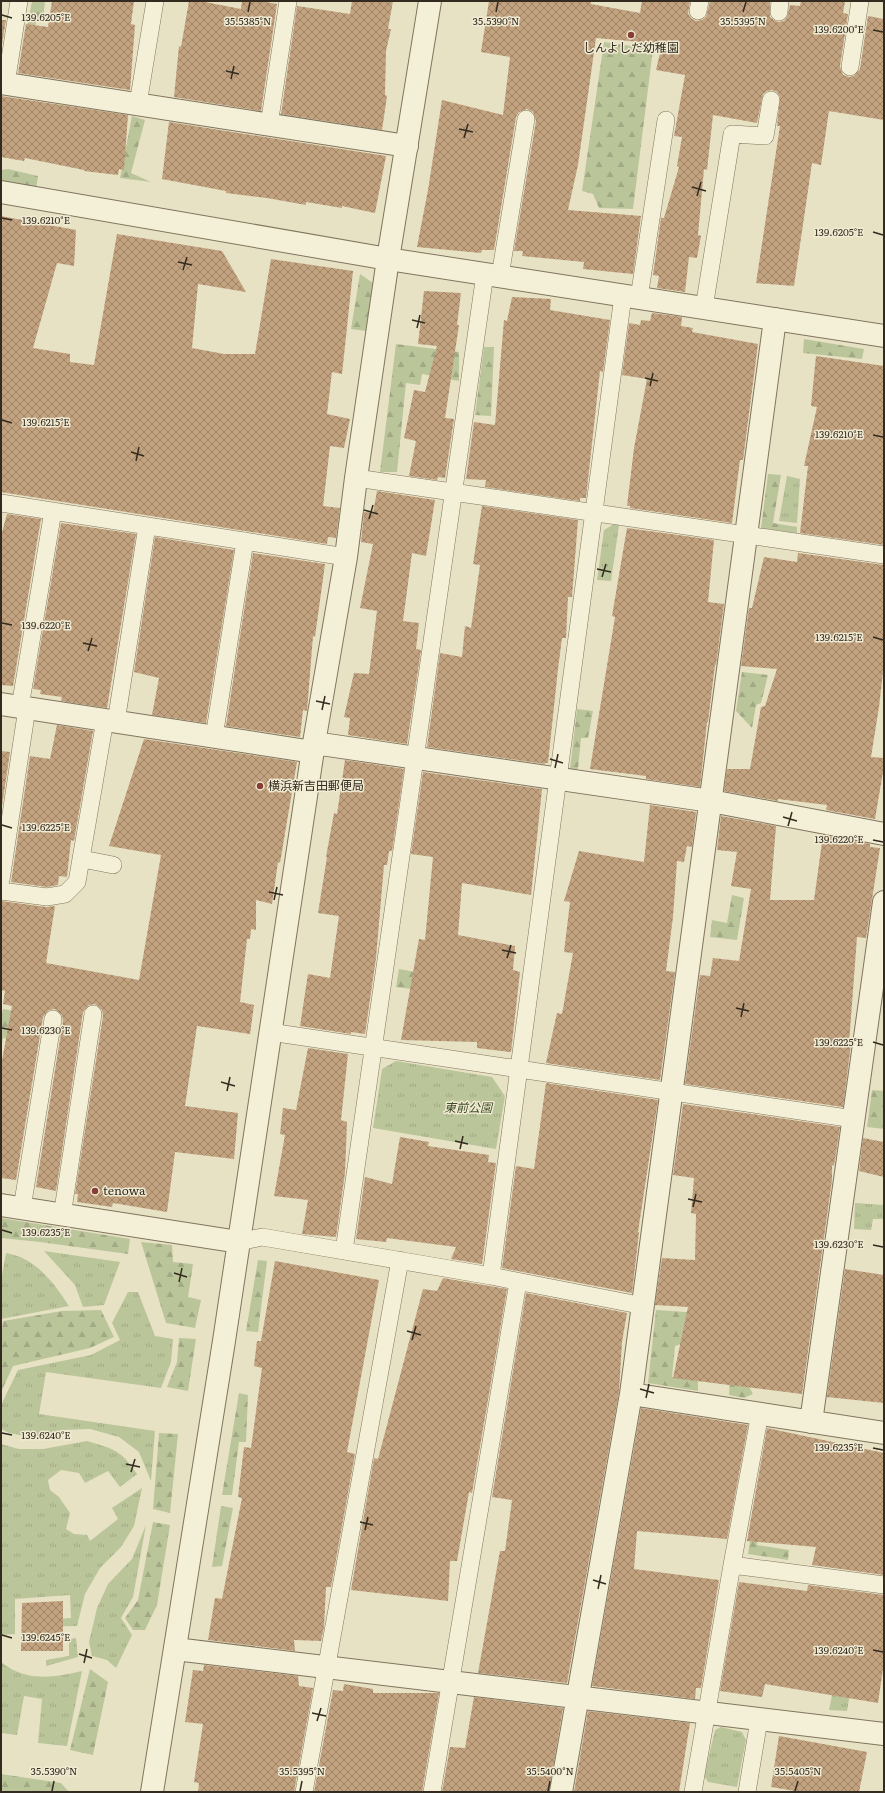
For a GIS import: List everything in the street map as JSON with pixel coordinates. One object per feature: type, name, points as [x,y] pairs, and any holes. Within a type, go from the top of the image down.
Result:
[{"type":"street","points":[[152,1792],[239,1242],[314,747],[346,557],[388,259],[430,1]]},
{"type":"street","points":[[4,83],[407,146]]},
{"type":"street","points":[[1,192],[388,259],[884,336]]},
{"type":"street","points":[[561,1792],[631,1394],[644,1306],[775,319]]},
{"type":"street","points":[[16,707],[214,737],[415,757],[710,801],[884,834]]},
{"type":"street","points":[[812,1422],[884,902]]},
{"type":"street","points":[[11,1207],[239,1242]]},
{"type":"street","points":[[631,1394],[884,1433]]},
{"type":"street","points":[[174,1649],[884,1734]]},
{"type":"lane","points":[[4,83],[19,1]]},
{"type":"lane","points":[[138,104],[155,1]]},
{"type":"lane","points":[[269,125],[288,1]]},
{"type":"lane","points":[[850,67],[860,1]]},
{"type":"lane","points":[[704,308],[732,134],[766,136],[771,100]]},
{"type":"lane","points":[[344,1251],[454,492],[493,275],[526,119]]},
{"type":"lane","points":[[491,1276],[594,512],[631,297],[666,120]]},
{"type":"lane","points":[[356,478],[884,555]]},
{"type":"lane","points":[[1,503],[346,557]]},
{"type":"lane","points":[[1,880],[16,707],[53,511]]},
{"type":"lane","points":[[1,891],[47,897],[65,894],[77,882],[111,721],[147,526]]},
{"type":"lane","points":[[214,737],[245,541]]},
{"type":"lane","points":[[82,859],[113,865]]},
{"type":"lane","points":[[62,1216],[93,1014]]},
{"type":"lane","points":[[11,1207],[53,1018]]},
{"type":"lane","points":[[270,1032],[854,1119]]},
{"type":"lane","points":[[239,1242],[262,1237],[491,1276],[644,1306]]},
{"type":"lane","points":[[304,1792],[400,1260]]},
{"type":"lane","points":[[432,1792],[518,1282]]},
{"type":"lane","points":[[694,1792],[706,1713],[760,1413]]},
{"type":"lane","points":[[732,1565],[884,1585]]},
{"type":"lane","points":[[747,1792],[759,1720]]},
{"type":"green space","points":[[32,1],[45,1],[43,20],[36,20],[31,77],[20,65]]},
{"type":"green space","points":[[604,42],[653,49],[633,209],[599,208],[593,194],[582,191]]},
{"type":"green space","points":[[132,116],[145,120],[131,173],[151,182],[120,178]]},
{"type":"green space","points":[[8,169],[38,176],[36,190],[1,186],[1,170]]},
{"type":"green space","points":[[360,274],[373,283],[366,331],[351,329]]},
{"type":"green space","points":[[804,339],[864,349],[862,359],[803,353]]},
{"type":"green space","points":[[396,344],[459,352],[459,381],[422,374],[420,385],[406,383],[397,472],[380,472]]},
{"type":"green space","points":[[484,347],[494,347],[491,416],[475,415]]},
{"type":"green space","points":[[768,474],[781,475],[773,523],[797,527],[797,533],[761,528]]},
{"type":"green space","points":[[787,476],[800,479],[797,523],[779,521]]},
{"type":"green space","points":[[614,524],[619,525],[611,581],[597,580],[604,530]]},
{"type":"green space","points":[[742,672],[768,675],[761,703],[756,705],[752,728],[736,711]]},
{"type":"green space","points":[[577,709],[593,711],[588,738],[581,738],[578,769],[570,769]]},
{"type":"green space","points":[[732,895],[744,898],[737,940],[710,937],[712,920],[727,923]]},
{"type":"green space","points":[[399,969],[450,978],[448,994],[396,987]]},
{"type":"green space","points":[[3,1009],[39,1015],[37,1042],[3,1038],[1,1049],[1,1018]]},
{"type":"green space","name":"東前公園","points":[[396,1061],[492,1077],[505,1096],[496,1149],[373,1128],[382,1069]]},
{"type":"green space","points":[[872,1090],[884,1091],[884,1129],[867,1127]]},
{"type":"green space","points":[[855,1203],[884,1205],[884,1219],[873,1219],[871,1230],[854,1229]]},
{"type":"green space","points":[[1,1218],[130,1239],[128,1254],[1,1238]]},
{"type":"green space","points":[[141,1242],[172,1245],[173,1262],[193,1264],[188,1297],[201,1300],[195,1328],[166,1323]]},
{"type":"green space","points":[[44,1251],[120,1262],[104,1305],[83,1307],[75,1285]]},
{"type":"green space","points":[[6,1253],[26,1260],[43,1272],[57,1288],[69,1306],[1,1319],[1,1281]]},
{"type":"green space","points":[[258,1260],[267,1261],[258,1332],[246,1331]]},
{"type":"green space","points":[[128,1292],[138,1292],[155,1336],[173,1339],[171,1362],[161,1388],[46,1372],[39,1414],[155,1431],[151,1481],[139,1452],[119,1437],[90,1429],[63,1430],[33,1437],[9,1433],[1,1429],[1,1405],[18,1370],[91,1355],[120,1340],[112,1323]]},
{"type":"green space","points":[[101,1310],[114,1337],[90,1348],[13,1366],[1,1392],[1,1337],[3,1321],[62,1311]]},
{"type":"green space","points":[[656,1310],[731,1315],[745,1379],[753,1394],[744,1398],[729,1395],[731,1363],[684,1343],[675,1346],[672,1377],[698,1380],[698,1391],[648,1383]]},
{"type":"green space","points":[[179,1338],[196,1339],[188,1391],[167,1387],[177,1362]]},
{"type":"green space","points":[[239,1393],[248,1395],[246,1442],[239,1442],[232,1495],[222,1495]]},
{"type":"green space","points":[[159,1433],[178,1434],[170,1513],[153,1509]]},
{"type":"green space","points":[[87,1441],[104,1446],[121,1455],[137,1474],[120,1487],[108,1471],[85,1483],[79,1473],[61,1470],[48,1480],[50,1490],[59,1497],[70,1513],[66,1529],[74,1534],[87,1535],[90,1541],[118,1519],[112,1508],[142,1488],[134,1526],[121,1547],[100,1568],[85,1594],[77,1626],[32,1627],[33,1621],[71,1618],[70,1595],[15,1599],[15,1634],[1,1635],[1,1444],[19,1449],[43,1449]]},
{"type":"green space","points":[[757,1498],[765,1499],[757,1545],[789,1550],[788,1560],[748,1554]]},
{"type":"green space","points":[[221,1506],[233,1508],[222,1566],[212,1567]]},
{"type":"green space","points":[[153,1522],[170,1525],[157,1605],[145,1630],[133,1630],[125,1618],[138,1600]]},
{"type":"green space","points":[[146,1525],[133,1597],[121,1618],[132,1635],[116,1668],[107,1660],[92,1656],[89,1642],[97,1608],[108,1584],[132,1559]]},
{"type":"green space","points":[[76,1638],[78,1657],[46,1666],[46,1660],[69,1656],[69,1639]]},
{"type":"green space","points":[[840,1655],[856,1658],[847,1711],[829,1710]]},
{"type":"green space","points":[[1,1662],[20,1673],[40,1677],[50,1677],[82,1671],[67,1746],[38,1743],[42,1699],[24,1696],[17,1735],[1,1733]]},
{"type":"green space","points":[[90,1669],[108,1682],[93,1755],[70,1750]]},
{"type":"green space","points":[[721,1727],[742,1732],[746,1740],[737,1787],[708,1782],[704,1776],[715,1730]]},
{"type":"green space","points":[[1,1774],[61,1783],[69,1792],[1,1792]]},
{"type":"building","points":[[52,1],[134,1],[131,24],[135,25],[130,90],[18,73],[26,24],[48,27]]},
{"type":"building","points":[[189,1],[200,1],[241,9],[242,1],[260,1],[277,4],[261,111],[174,97],[179,46],[181,47]]},
{"type":"building","points":[[352,1],[393,1],[388,29],[391,29],[386,51],[385,95],[387,96],[382,130],[281,114],[297,6],[350,14]]},
{"type":"building","points":[[489,1],[591,1],[591,4],[640,13],[642,1],[690,1],[688,14],[696,21],[702,20],[706,17],[710,1],[765,1],[770,2],[770,17],[778,22],[784,21],[787,17],[790,5],[800,6],[801,1],[845,1],[843,13],[848,14],[840,66],[843,75],[849,77],[854,76],[860,69],[868,16],[884,19],[884,120],[829,111],[821,165],[812,163],[794,286],[756,283],[780,126],[777,126],[780,97],[777,92],[772,90],[763,94],[757,123],[713,115],[707,170],[704,169],[698,235],[701,236],[697,258],[689,257],[685,292],[657,288],[659,276],[653,275],[661,218],[664,218],[679,167],[677,166],[682,137],[674,136],[685,75],[656,70],[662,44],[596,38],[578,165],[568,210],[641,216],[633,274],[583,269],[584,262],[522,256],[523,251],[514,251],[536,121],[533,112],[527,109],[519,112],[516,117],[494,250],[482,250],[481,253],[417,247],[428,190],[442,100],[503,115],[510,57],[481,52]]},
{"type":"building","points":[[1,20],[6,20],[1,51]]},
{"type":"building","points":[[1,96],[128,115],[124,170],[119,169],[118,175],[84,171],[25,158],[24,161],[1,157]]},
{"type":"building","points":[[169,122],[386,156],[375,213],[342,206],[342,208],[306,202],[306,205],[226,193],[226,191],[162,179]]},
{"type":"building","points":[[1,216],[76,230],[74,266],[57,263],[33,348],[70,354],[70,362],[94,365],[117,234],[222,251],[246,292],[198,284],[192,348],[224,354],[255,354],[271,259],[353,271],[342,374],[332,372],[327,414],[350,419],[344,448],[330,446],[323,506],[340,508],[336,538],[328,537],[327,544],[1,492]]},
{"type":"building","points":[[424,291],[461,293],[457,325],[459,325],[445,418],[454,419],[445,478],[438,477],[437,480],[409,476],[416,441],[404,438],[414,390],[425,392],[437,346],[418,344]]},
{"type":"building","points":[[512,297],[551,299],[550,310],[610,320],[603,372],[600,371],[586,498],[580,498],[580,501],[485,487],[486,480],[466,479],[474,422],[495,425],[504,320],[507,321]]},
{"type":"building","points":[[652,313],[682,317],[681,326],[693,328],[692,332],[758,344],[743,460],[740,460],[732,523],[630,508],[630,506],[627,506],[634,448],[647,379],[622,375],[629,323],[640,325],[641,320],[650,321]]},
{"type":"building","points":[[816,356],[884,366],[884,545],[800,533],[808,466],[804,466],[817,407],[811,406]]},
{"type":"building","points":[[377,491],[435,500],[426,556],[412,553],[403,621],[419,623],[416,649],[421,650],[407,744],[348,735],[350,718],[344,717],[354,673],[369,674],[377,611],[360,608],[373,544],[361,542],[364,512],[373,513]]},
{"type":"building","points":[[482,506],[578,520],[572,597],[568,597],[566,638],[562,638],[548,763],[545,764],[427,747],[440,653],[462,657],[465,626],[471,628],[480,565],[473,564]]},
{"type":"building","points":[[7,514],[41,519],[13,686],[1,685],[1,536]]},
{"type":"building","points":[[61,523],[136,534],[107,708],[61,701],[62,697],[40,694],[41,690],[33,689]]},
{"type":"building","points":[[627,528],[714,540],[708,602],[724,604],[707,722],[700,787],[646,779],[646,776],[590,769],[615,617],[612,616]]},
{"type":"building","points":[[155,537],[234,550],[206,723],[152,715],[159,678],[134,672]]},
{"type":"building","points":[[253,553],[325,564],[315,637],[313,636],[307,711],[303,710],[300,737],[226,726]]},
{"type":"building","points":[[798,553],[884,565],[884,663],[871,757],[884,758],[884,766],[875,819],[826,810],[827,805],[778,799],[778,801],[724,791],[727,769],[750,769],[761,707],[765,706],[777,669],[741,666],[749,608],[752,608],[764,557],[797,562]]},
{"type":"building","points":[[57,725],[93,731],[74,841],[71,840],[67,877],[59,876],[58,885],[47,887],[11,882],[30,756],[50,759]]},
{"type":"building","points":[[144,739],[297,762],[280,863],[278,862],[272,904],[256,900],[256,930],[251,929],[250,939],[247,939],[240,1002],[254,1005],[250,1034],[197,1026],[185,1106],[238,1113],[234,1159],[175,1152],[167,1212],[113,1203],[112,1207],[77,1202],[78,1194],[75,1194],[103,1016],[102,1010],[95,1004],[89,1005],[83,1012],[56,1191],[36,1187],[63,1021],[62,1015],[55,1009],[49,1010],[43,1017],[16,1180],[1,1178],[1,1066],[12,1006],[3,1004],[5,991],[1,990],[1,901],[46,907],[55,906],[46,963],[139,980],[161,855],[109,846]]},
{"type":"building","points":[[1,751],[10,752],[1,813]]},
{"type":"building","points":[[345,760],[404,769],[392,851],[389,851],[387,865],[384,865],[376,958],[365,1034],[351,1032],[351,1034],[300,1026],[308,974],[330,978],[339,916],[318,913],[326,857],[334,813],[337,814]]},
{"type":"building","points":[[423,772],[542,789],[531,895],[462,883],[458,935],[515,946],[513,970],[520,972],[511,1052],[477,1048],[477,1042],[401,1040],[419,939],[425,940],[433,857],[411,854]]},
{"type":"building","points":[[650,805],[696,812],[692,847],[687,846],[684,862],[677,861],[673,917],[666,971],[675,972],[660,1080],[546,1063],[557,1013],[562,1014],[573,953],[564,952],[570,902],[564,901],[579,851],[644,862]]},
{"type":"building","points":[[721,816],[776,826],[770,900],[814,900],[823,835],[870,844],[870,847],[880,848],[866,938],[857,937],[849,1044],[851,1044],[843,1107],[685,1084],[700,975],[710,976],[713,958],[739,961],[751,889],[731,886],[737,852],[717,850]]},
{"type":"building","points":[[308,1048],[348,1054],[341,1120],[347,1122],[345,1173],[336,1237],[302,1234],[308,1200],[274,1196],[285,1135],[280,1134],[283,1108],[296,1110]]},
{"type":"building","points":[[546,1083],[658,1100],[638,1232],[632,1293],[502,1268],[516,1166],[534,1169]]},
{"type":"building","points":[[683,1104],[840,1127],[834,1166],[832,1165],[832,1180],[802,1394],[673,1378],[688,1307],[655,1305],[662,1258],[695,1260],[696,1214],[691,1213],[694,1178],[673,1175]]},
{"type":"building","points":[[400,1137],[429,1142],[428,1146],[489,1155],[488,1162],[496,1163],[482,1264],[451,1259],[456,1247],[387,1238],[386,1242],[356,1239],[365,1177],[392,1184]]},
{"type":"building","points":[[863,1138],[884,1142],[884,1177],[859,1171]]},
{"type":"building","points":[[275,1261],[379,1280],[347,1452],[355,1454],[331,1587],[326,1587],[324,1627],[321,1641],[294,1640],[295,1651],[208,1640],[215,1598],[222,1599],[242,1498],[238,1497],[244,1447],[251,1448],[262,1368],[254,1366],[257,1341],[261,1341]]},
{"type":"building","points":[[845,1269],[884,1275],[884,1403],[827,1397]]},
{"type":"building","points":[[443,1278],[507,1289],[472,1493],[469,1492],[457,1561],[450,1561],[448,1601],[351,1590],[374,1458],[378,1459],[423,1289],[437,1291]]},
{"type":"building","points":[[526,1293],[627,1313],[622,1342],[619,1392],[567,1683],[478,1673],[500,1551],[505,1551],[512,1500],[492,1497]]},
{"type":"building","points":[[641,1408],[748,1425],[727,1539],[637,1531],[634,1569],[719,1580],[701,1688],[696,1688],[695,1699],[592,1686]]},
{"type":"building","points":[[767,1428],[884,1453],[884,1575],[812,1565],[816,1547],[747,1541]]},
{"type":"building","points":[[739,1582],[807,1591],[808,1585],[884,1595],[884,1662],[878,1703],[765,1684],[762,1697],[720,1691]]},
{"type":"building","points":[[63,1601],[63,1651],[21,1651],[22,1603]]},
{"type":"building","points":[[204,1665],[298,1676],[299,1686],[313,1688],[294,1792],[198,1792],[199,1783],[194,1782],[203,1724],[185,1722],[193,1670],[203,1671]]},
{"type":"building","points":[[344,1684],[373,1689],[373,1693],[439,1693],[422,1792],[314,1792],[333,1690],[343,1691]]},
{"type":"building","points":[[474,1697],[563,1708],[549,1792],[442,1792],[450,1747],[465,1748]]},
{"type":"building","points":[[588,1711],[690,1723],[679,1792],[574,1792]]},
{"type":"building","points":[[779,1736],[867,1752],[859,1792],[801,1792],[771,1787]]},
{"type":"place","name":"しんよしだ幼稚園","points":[[631,35]]},
{"type":"place","name":"横浜新吉田郵便局","points":[[260,786]]},
{"type":"place","name":"tenowa","points":[[95,1191]]}]
